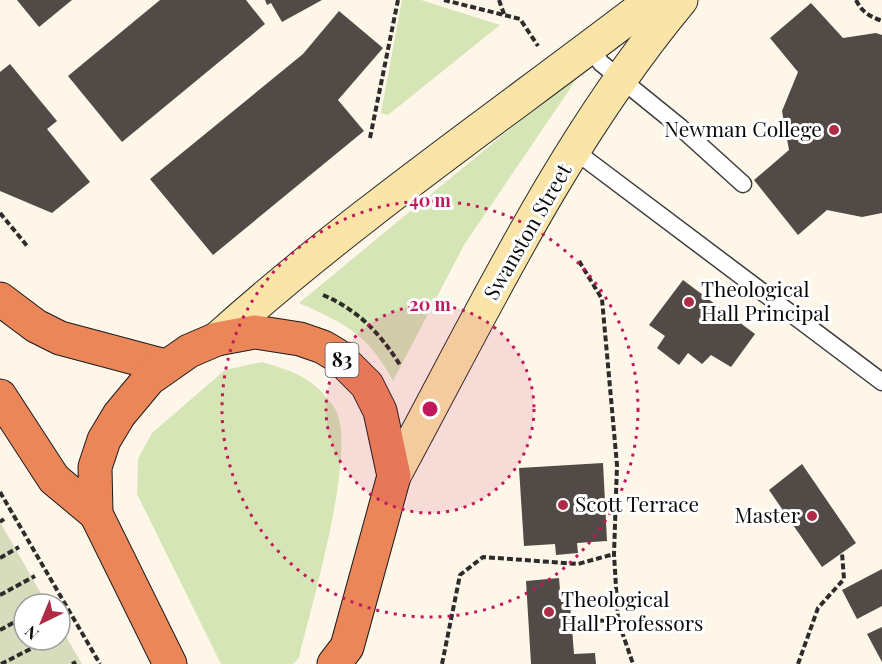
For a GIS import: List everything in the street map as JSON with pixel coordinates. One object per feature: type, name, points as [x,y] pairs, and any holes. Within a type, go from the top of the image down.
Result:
[{"type":"highway","points":[[0,299],[36,326],[60,338],[165,366]]},
{"type":"highway","name":"83","points":[[96,514],[95,467],[104,440],[119,415],[149,379],[165,366],[189,351],[217,339],[255,332],[284,334],[323,347],[338,356],[367,385],[380,411],[394,477],[343,658]]},
{"type":"highway","name":"83","points":[[0,396],[54,479],[96,514],[170,664]]},
{"type":"main road","points":[[217,339],[272,290],[369,211],[652,0]]},
{"type":"main road","name":"Swanston Street","points":[[394,477],[516,248],[620,79],[681,0]]},
{"type":"lane","points":[[590,48],[601,63],[680,127],[743,184]]},
{"type":"lane","points":[[575,151],[882,382]]},
{"type":"path","points":[[370,138],[398,0]]},
{"type":"path","points":[[444,0],[519,19]]},
{"type":"path","points":[[499,0],[504,15]]},
{"type":"path","points":[[856,0],[860,9],[869,16],[882,21]]},
{"type":"path","points":[[0,213],[28,247]]},
{"type":"path","points":[[579,261],[602,299],[617,465],[614,554],[618,620],[633,664]]},
{"type":"path","points":[[319,293],[347,307],[371,325],[400,365]]},
{"type":"path","points":[[0,492],[100,664]]},
{"type":"path","points":[[0,558],[19,547]]},
{"type":"path","points":[[798,664],[818,608],[844,579],[842,553]]},
{"type":"path","points":[[442,664],[460,575],[483,557],[578,564],[614,554]]},
{"type":"path","points":[[0,596],[35,576]]},
{"type":"path","points":[[572,622],[618,620]]},
{"type":"path","points":[[2,664],[25,652]]},
{"type":"green space","points":[[402,0],[421,0],[500,25],[388,115],[381,113]]},
{"type":"green space","points":[[584,68],[464,245],[393,381],[384,365],[365,341],[330,317],[299,303]]},
{"type":"green space","points":[[262,362],[284,369],[310,382],[334,407],[340,427],[341,455],[337,490],[322,567],[299,658],[293,664],[221,664],[137,494],[138,459],[152,433],[225,370]]},
{"type":"green space","points":[[0,522],[40,592],[12,592],[12,652],[72,652],[72,647],[82,664],[0,664]]},
{"type":"building","points":[[17,0],[72,0],[39,27]]},
{"type":"building","points":[[160,0],[246,0],[265,24],[122,142],[68,76]]},
{"type":"building","points":[[265,0],[322,0],[282,22],[271,3],[267,5]]},
{"type":"building","name":"Newman College","points":[[811,3],[843,38],[876,33],[882,35],[882,213],[862,217],[827,210],[798,235],[754,180],[789,150],[782,111],[798,72],[770,38]]},
{"type":"building","points":[[339,11],[383,48],[338,100],[364,131],[213,255],[150,179],[303,54]]},
{"type":"building","points":[[10,64],[57,121],[47,129],[90,182],[52,213],[0,191],[0,72]]},
{"type":"building","name":"Theological Hall Principal","points":[[683,280],[755,334],[731,367],[711,355],[702,364],[688,353],[679,365],[657,348],[665,336],[649,325]]},
{"type":"building","name":"Scott Terrace","points":[[603,463],[607,541],[577,543],[578,553],[556,555],[555,544],[524,546],[519,468]]},
{"type":"building","name":"Master","points":[[802,464],[856,543],[822,567],[769,490]]},
{"type":"building","points":[[882,569],[882,606],[857,619],[842,590]]},
{"type":"building","name":"Theological Hall Professors","points":[[559,578],[561,602],[570,602],[574,654],[595,653],[596,664],[531,664],[526,581]]},
{"type":"building","points":[[882,627],[882,662],[867,634]]},
{"type":"place","name":"Newman College","points":[[834,130]]},
{"type":"place","name":"Theological Hall Principal","points":[[689,302]]},
{"type":"place","name":"Scott Terrace","points":[[563,505]]},
{"type":"place","name":"Master","points":[[812,516]]},
{"type":"place","name":"Theological Hall Professors","points":[[549,612]]}]
